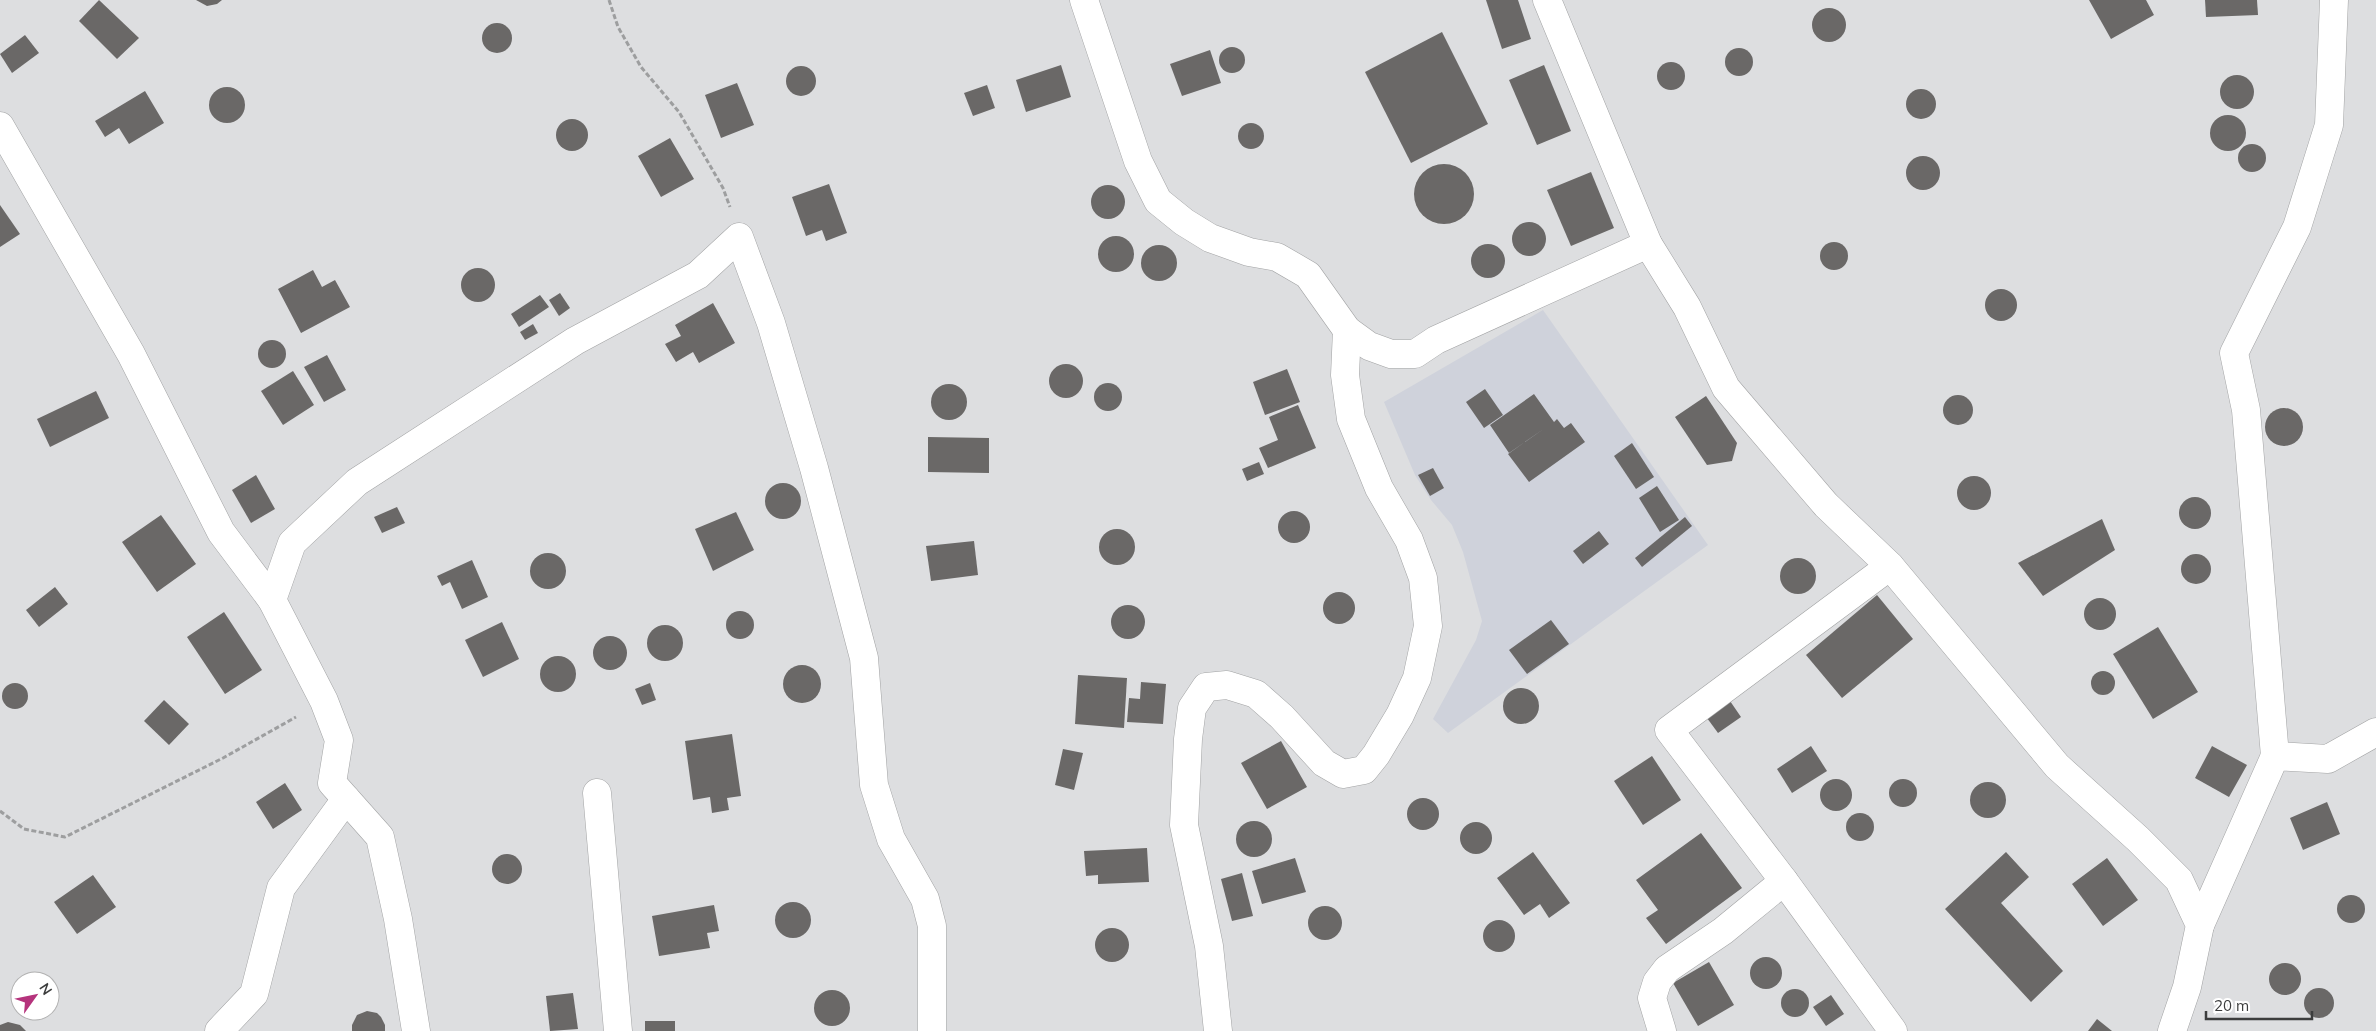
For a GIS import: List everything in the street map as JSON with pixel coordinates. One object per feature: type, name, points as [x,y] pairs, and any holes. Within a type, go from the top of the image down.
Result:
[{"type":"street","points":[[1084,0],[1138,161],[1158,201],[1184,222],[1210,238],[1249,252],[1277,257],[1308,276],[1347,330],[1369,346],[1391,354],[1414,354],[1436,340],[1648,244]]},
{"type":"street","points":[[1547,0],[1648,244],[1687,307],[1726,388],[1826,506],[1890,566],[2057,766],[2179,880],[2200,925]]},
{"type":"street","points":[[2172,1031],[2187,987],[2200,925],[2275,756],[2246,410],[2234,353],[2297,227],[2329,125],[2334,0]]},
{"type":"street","points":[[0,126],[10,161],[131,354],[221,532],[272,600],[324,701],[339,740],[332,783],[380,837],[398,920],[416,1031]]},
{"type":"street","points":[[272,600],[292,543],[357,482],[575,341],[698,275],[739,237],[771,323],[814,468],[864,658],[874,785],[891,839],[925,899],[932,926],[932,1031]]},
{"type":"street","points":[[1218,1031],[1210,946],[1184,825],[1188,739],[1192,708],[1206,687],[1227,685],[1256,694],[1282,717],[1324,763],[1343,774],[1364,770],[1376,755],[1400,716],[1417,678],[1428,626],[1423,578],[1409,540],[1379,488],[1351,419],[1344,375],[1347,330]]},
{"type":"street","points":[[1890,566],[1669,730],[1784,881],[1892,1031]]},
{"type":"street","points":[[2275,756],[2328,759],[2376,732]]},
{"type":"street","points":[[598,793],[618,1031]]},
{"type":"street","points":[[219,1031],[254,994],[281,888],[346,799]]},
{"type":"street","points":[[1662,1031],[1652,998],[1657,982],[1667,969],[1723,931],[1784,881]]},
{"type":"path","points":[[609,0],[618,27],[641,67],[679,112],[723,188],[739,237]]},
{"type":"path","points":[[0,811],[24,829],[65,836],[223,758],[324,701]]},
{"type":"shaded area","points":[[1543,310],[1708,545],[1448,733],[1433,719],[1476,640],[1482,621],[1463,552],[1452,525],[1431,500],[1415,475],[1384,402]]},
{"type":"building","points":[[99,0],[139,38],[117,59],[79,21]]},
{"type":"building","points":[[196,0],[222,0],[217,4],[207,6]]},
{"type":"building","points":[[1486,0],[1518,0],[1531,39],[1502,49]]},
{"type":"building","points":[[2089,0],[2146,0],[2154,15],[2111,39]]},
{"type":"building","points":[[2205,0],[2257,0],[2258,15],[2206,17]]},
{"type":"building","points":[[1829,8],[1836,9],[1841,13],[1845,18],[1845,32],[1841,37],[1836,41],[1829,42],[1822,41],[1817,37],[1813,32],[1812,25],[1813,18],[1817,13],[1822,9]]},
{"type":"building","points":[[497,23],[503,24],[511,32],[511,44],[503,52],[497,53],[491,52],[483,44],[482,38],[483,32],[491,24]]},
{"type":"building","points":[[1442,32],[1488,124],[1411,163],[1365,72]]},
{"type":"building","points":[[25,35],[39,53],[12,73],[0,54]]},
{"type":"building","points":[[1232,47],[1241,51],[1245,60],[1241,69],[1232,73],[1223,69],[1219,60],[1223,51]]},
{"type":"building","points":[[1739,48],[1749,52],[1753,62],[1749,72],[1739,76],[1729,72],[1725,62],[1729,52]]},
{"type":"building","points":[[1210,50],[1221,83],[1182,96],[1170,64]]},
{"type":"building","points":[[1671,62],[1681,66],[1685,76],[1681,86],[1671,90],[1661,86],[1657,76],[1661,66]]},
{"type":"building","points":[[1061,65],[1071,97],[1026,112],[1016,80]]},
{"type":"building","points":[[1544,65],[1571,131],[1537,145],[1509,80]]},
{"type":"building","points":[[801,66],[812,70],[816,81],[812,92],[801,96],[790,92],[786,81],[790,70]]},
{"type":"building","points":[[2237,75],[2249,80],[2254,92],[2249,104],[2237,109],[2225,104],[2220,92],[2225,80]]},
{"type":"building","points":[[737,83],[754,125],[721,138],[705,95]]},
{"type":"building","points":[[987,85],[995,108],[973,116],[964,93]]},
{"type":"building","points":[[227,87],[240,92],[245,105],[240,118],[227,123],[214,118],[209,105],[214,92]]},
{"type":"building","points":[[1921,89],[1927,90],[1935,98],[1935,110],[1927,118],[1921,119],[1915,118],[1907,110],[1906,104],[1907,98],[1915,90]]},
{"type":"building","points":[[145,91],[164,123],[129,144],[119,128],[105,137],[95,121]]},
{"type":"building","points":[[2228,115],[2235,116],[2241,120],[2245,126],[2245,140],[2241,146],[2235,150],[2228,151],[2221,150],[2215,146],[2211,140],[2210,133],[2211,126],[2215,120],[2221,116]]},
{"type":"building","points":[[572,119],[578,120],[583,124],[587,129],[587,141],[583,146],[578,150],[572,151],[566,150],[561,146],[557,141],[556,135],[557,129],[561,124],[566,120]]},
{"type":"building","points":[[1251,123],[1260,127],[1264,136],[1260,145],[1251,149],[1242,145],[1238,136],[1242,127]]},
{"type":"building","points":[[670,138],[694,179],[661,197],[638,156]]},
{"type":"building","points":[[2252,144],[2262,148],[2266,158],[2262,168],[2252,172],[2242,168],[2238,158],[2242,148]]},
{"type":"building","points":[[1923,156],[1935,161],[1940,173],[1935,185],[1923,190],[1911,185],[1906,173],[1911,161]]},
{"type":"building","points":[[1444,164],[1461,169],[1469,177],[1474,194],[1469,211],[1461,219],[1444,224],[1427,219],[1419,211],[1414,194],[1419,177],[1427,169]]},
{"type":"building","points":[[1591,172],[1614,228],[1571,246],[1547,190]]},
{"type":"building","points":[[829,184],[847,233],[826,241],[822,230],[806,236],[792,197]]},
{"type":"building","points":[[1108,185],[1115,186],[1120,190],[1124,195],[1124,209],[1120,214],[1115,218],[1108,219],[1101,218],[1096,214],[1092,209],[1091,202],[1092,195],[1096,190],[1101,186]]},
{"type":"building","points":[[0,205],[20,234],[0,247]]},
{"type":"building","points":[[1529,222],[1541,227],[1546,239],[1541,251],[1529,256],[1517,251],[1512,239],[1517,227]]},
{"type":"building","points":[[1116,236],[1128,242],[1134,254],[1128,266],[1116,272],[1104,266],[1098,254],[1104,242]]},
{"type":"building","points":[[1834,242],[1844,246],[1848,256],[1844,266],[1834,270],[1824,266],[1820,256],[1824,246]]},
{"type":"building","points":[[1488,244],[1495,245],[1500,249],[1504,254],[1504,268],[1500,273],[1495,277],[1488,278],[1481,277],[1476,273],[1472,268],[1471,261],[1472,254],[1476,249],[1481,245]]},
{"type":"building","points":[[1159,245],[1171,251],[1177,263],[1171,275],[1159,281],[1147,275],[1141,263],[1147,251]]},
{"type":"building","points":[[478,268],[490,273],[495,285],[490,297],[478,302],[466,297],[461,285],[466,273]]},
{"type":"building","points":[[313,270],[322,287],[335,280],[350,307],[301,333],[278,289]]},
{"type":"building","points":[[2001,289],[2007,290],[2012,294],[2016,299],[2016,311],[2012,316],[2007,320],[2001,321],[1995,320],[1990,316],[1986,311],[1985,305],[1986,299],[1990,294],[1995,290]]},
{"type":"building","points":[[560,293],[570,308],[559,316],[549,300]]},
{"type":"building","points":[[540,295],[549,307],[519,327],[511,314]]},
{"type":"building","points":[[713,303],[735,343],[699,363],[693,352],[676,362],[665,344],[681,336],[675,325]]},
{"type":"building","points":[[533,324],[538,333],[525,340],[520,332]]},
{"type":"building","points":[[272,340],[282,344],[286,354],[282,364],[272,368],[262,364],[258,354],[262,344]]},
{"type":"building","points":[[327,355],[346,390],[324,402],[304,367]]},
{"type":"building","points":[[1066,364],[1073,365],[1078,369],[1082,374],[1082,388],[1078,393],[1073,397],[1066,398],[1059,397],[1054,393],[1050,388],[1049,381],[1050,374],[1054,369],[1059,365]]},
{"type":"building","points":[[1287,369],[1300,402],[1265,415],[1253,382]]},
{"type":"building","points":[[293,371],[314,405],[283,425],[261,391]]},
{"type":"building","points":[[1108,383],[1118,387],[1122,397],[1118,407],[1108,411],[1098,407],[1094,397],[1098,387]]},
{"type":"building","points":[[949,384],[961,390],[967,402],[961,414],[949,420],[937,414],[931,402],[937,390]]},
{"type":"building","points":[[1485,389],[1503,415],[1484,428],[1466,402]]},
{"type":"building","points":[[96,391],[109,418],[50,447],[37,419]]},
{"type":"building","points":[[1534,394],[1554,422],[1557,419],[1564,428],[1571,423],[1585,442],[1529,482],[1508,454],[1545,428],[1509,453],[1490,425]]},
{"type":"building","points":[[1958,395],[1969,399],[1973,410],[1969,421],[1958,425],[1947,421],[1943,410],[1947,399]]},
{"type":"building","points":[[1706,396],[1737,443],[1732,461],[1707,465],[1675,417]]},
{"type":"building","points":[[1298,405],[1316,448],[1268,468],[1259,448],[1278,440],[1269,417]]},
{"type":"building","points":[[2284,408],[2298,413],[2303,427],[2298,441],[2284,446],[2270,441],[2265,427],[2270,413]]},
{"type":"building","points":[[928,437],[989,438],[989,473],[928,472]]},
{"type":"building","points":[[1632,443],[1654,477],[1636,489],[1614,456]]},
{"type":"building","points":[[1259,462],[1264,474],[1247,481],[1242,469]]},
{"type":"building","points":[[1433,468],[1444,488],[1430,496],[1418,475]]},
{"type":"building","points":[[256,475],[275,509],[251,523],[232,490]]},
{"type":"building","points":[[1974,476],[1981,477],[1986,481],[1990,486],[1990,500],[1986,505],[1981,509],[1974,510],[1967,509],[1962,505],[1958,500],[1957,493],[1958,486],[1962,481],[1967,477]]},
{"type":"building","points":[[783,483],[795,489],[801,501],[795,513],[783,519],[771,513],[765,501],[771,489]]},
{"type":"building","points":[[1657,486],[1679,520],[1660,532],[1639,498]]},
{"type":"building","points":[[2195,497],[2201,498],[2206,502],[2210,507],[2210,519],[2206,524],[2201,528],[2195,529],[2189,528],[2184,524],[2180,519],[2179,513],[2180,507],[2184,502],[2189,498]]},
{"type":"building","points":[[397,507],[405,523],[382,533],[374,517]]},
{"type":"building","points":[[1294,511],[1300,512],[1305,516],[1309,521],[1309,533],[1305,538],[1300,542],[1294,543],[1288,542],[1283,538],[1279,533],[1278,527],[1279,521],[1283,516],[1288,512]]},
{"type":"building","points":[[736,512],[754,550],[713,571],[695,529]]},
{"type":"building","points":[[161,515],[196,564],[157,592],[122,542]]},
{"type":"building","points":[[1685,517],[1692,526],[1642,567],[1635,558]]},
{"type":"building","points":[[2102,519],[2115,550],[2043,596],[2018,563]]},
{"type":"building","points":[[1117,529],[1129,535],[1135,547],[1129,559],[1117,565],[1105,559],[1099,547],[1105,535]]},
{"type":"building","points":[[1599,531],[1609,544],[1583,564],[1573,551]]},
{"type":"building","points":[[974,541],[978,575],[931,581],[926,546]]},
{"type":"building","points":[[548,553],[560,559],[566,571],[560,583],[548,589],[536,583],[530,571],[536,559]]},
{"type":"building","points":[[2196,554],[2206,559],[2211,569],[2206,579],[2196,584],[2186,579],[2181,569],[2186,559]]},
{"type":"building","points":[[1798,558],[1811,563],[1816,576],[1811,589],[1798,594],[1785,589],[1780,576],[1785,563]]},
{"type":"building","points":[[472,560],[488,597],[462,609],[450,582],[442,586],[437,576]]},
{"type":"building","points":[[55,587],[68,604],[39,627],[26,610]]},
{"type":"building","points":[[1339,592],[1345,593],[1350,597],[1354,602],[1354,614],[1350,619],[1345,623],[1339,624],[1333,623],[1328,619],[1324,614],[1323,608],[1324,602],[1328,597],[1333,593]]},
{"type":"building","points":[[1877,595],[1913,639],[1842,698],[1806,655]]},
{"type":"building","points":[[2100,598],[2106,599],[2111,603],[2115,608],[2115,620],[2111,625],[2106,629],[2100,630],[2094,629],[2089,625],[2085,620],[2084,614],[2085,608],[2089,603],[2094,599]]},
{"type":"building","points":[[1128,605],[1140,610],[1145,622],[1140,634],[1128,639],[1116,634],[1111,622],[1116,610]]},
{"type":"building","points":[[740,611],[750,615],[754,625],[750,635],[740,639],[730,635],[726,625],[730,615]]},
{"type":"building","points":[[224,612],[262,670],[225,694],[187,637]]},
{"type":"building","points":[[1551,620],[1569,644],[1527,674],[1509,650]]},
{"type":"building","points":[[502,622],[519,659],[483,677],[465,640]]},
{"type":"building","points":[[665,625],[672,626],[678,630],[682,636],[682,650],[678,656],[672,660],[665,661],[658,660],[652,656],[648,650],[647,643],[648,636],[652,630],[658,626]]},
{"type":"building","points":[[2158,627],[2198,692],[2153,719],[2113,654]]},
{"type":"building","points":[[610,636],[622,641],[627,653],[622,665],[610,670],[598,665],[593,653],[598,641]]},
{"type":"building","points":[[558,656],[565,657],[571,661],[575,667],[575,681],[571,687],[565,691],[558,692],[551,691],[545,687],[541,681],[540,674],[541,667],[545,661],[551,657]]},
{"type":"building","points":[[802,665],[816,670],[821,684],[816,698],[802,703],[788,698],[783,684],[788,670]]},
{"type":"building","points":[[2103,671],[2112,674],[2115,683],[2112,692],[2103,695],[2094,692],[2091,683],[2094,674]]},
{"type":"building","points":[[1078,675],[1127,678],[1124,728],[1075,724]]},
{"type":"building","points":[[1141,682],[1166,684],[1163,724],[1127,722],[1129,698],[1140,699]]},
{"type":"building","points":[[15,683],[24,687],[28,696],[24,705],[15,709],[6,705],[2,696],[6,687]]},
{"type":"building","points":[[650,683],[656,700],[642,705],[635,689]]},
{"type":"building","points":[[1521,688],[1534,693],[1539,706],[1534,719],[1521,724],[1508,719],[1503,706],[1508,693]]},
{"type":"building","points":[[164,700],[189,724],[169,745],[144,721]]},
{"type":"building","points":[[1730,701],[1741,717],[1718,733],[1707,718]]},
{"type":"building","points":[[732,734],[741,796],[727,798],[729,810],[712,813],[710,797],[693,800],[685,741]]},
{"type":"building","points":[[1281,741],[1307,787],[1267,809],[1241,763]]},
{"type":"building","points":[[1811,746],[1827,771],[1792,793],[1777,769]]},
{"type":"building","points":[[2212,746],[2247,765],[2229,797],[2195,778]]},
{"type":"building","points":[[1063,749],[1083,753],[1074,790],[1055,785]]},
{"type":"building","points":[[1652,756],[1681,800],[1643,825],[1614,781]]},
{"type":"building","points":[[1836,779],[1847,784],[1852,795],[1847,806],[1836,811],[1825,806],[1820,795],[1825,784]]},
{"type":"building","points":[[1903,779],[1913,783],[1917,793],[1913,803],[1903,807],[1893,803],[1889,793],[1893,783]]},
{"type":"building","points":[[1988,782],[2001,787],[2006,800],[2001,813],[1988,818],[1975,813],[1970,800],[1975,787]]},
{"type":"building","points":[[285,783],[302,810],[273,829],[256,802]]},
{"type":"building","points":[[1423,798],[1429,799],[1434,803],[1438,808],[1438,820],[1434,825],[1429,829],[1423,830],[1417,829],[1412,825],[1408,820],[1407,814],[1408,808],[1412,803],[1417,799]]},
{"type":"building","points":[[2327,802],[2340,834],[2303,850],[2290,818]]},
{"type":"building","points":[[1860,813],[1870,817],[1874,827],[1870,837],[1860,841],[1850,837],[1846,827],[1850,817]]},
{"type":"building","points":[[1254,821],[1261,822],[1267,826],[1271,832],[1271,846],[1267,852],[1261,856],[1254,857],[1247,856],[1241,852],[1237,846],[1236,839],[1237,832],[1241,826],[1247,822]]},
{"type":"building","points":[[1476,822],[1487,827],[1492,838],[1487,849],[1476,854],[1465,849],[1460,838],[1465,827]]},
{"type":"building","points":[[1701,833],[1742,888],[1666,944],[1646,918],[1658,910],[1636,880]]},
{"type":"building","points":[[1147,848],[1149,882],[1098,884],[1098,875],[1086,876],[1084,851]]},
{"type":"building","points":[[1533,852],[1570,903],[1549,918],[1540,904],[1524,915],[1497,878]]},
{"type":"building","points":[[2006,852],[2029,877],[2001,903],[2063,971],[2031,1002],[1945,909]]},
{"type":"building","points":[[507,854],[518,858],[522,869],[518,880],[507,884],[496,880],[492,869],[496,858]]},
{"type":"building","points":[[1295,858],[1306,892],[1262,904],[1252,871]]},
{"type":"building","points":[[2107,858],[2138,900],[2103,926],[2072,884]]},
{"type":"building","points":[[1242,873],[1253,916],[1232,921],[1221,879]]},
{"type":"building","points":[[93,875],[116,907],[77,934],[54,902]]},
{"type":"building","points":[[2351,895],[2361,899],[2365,909],[2361,919],[2351,923],[2341,919],[2337,909],[2341,899]]},
{"type":"building","points":[[793,902],[805,908],[811,920],[805,932],[793,938],[781,932],[775,920],[781,908]]},
{"type":"building","points":[[714,905],[719,931],[707,933],[710,948],[659,956],[652,916]]},
{"type":"building","points":[[1325,906],[1332,907],[1337,911],[1341,916],[1341,930],[1337,935],[1332,939],[1325,940],[1318,939],[1313,935],[1309,930],[1308,923],[1309,916],[1313,911],[1318,907]]},
{"type":"building","points":[[1499,920],[1511,924],[1515,936],[1511,948],[1499,952],[1487,948],[1483,936],[1487,924]]},
{"type":"building","points":[[1112,928],[1124,933],[1129,945],[1124,957],[1112,962],[1100,957],[1095,945],[1100,933]]},
{"type":"building","points":[[1766,957],[1778,961],[1782,973],[1778,985],[1766,989],[1754,985],[1750,973],[1754,961]]},
{"type":"building","points":[[1709,962],[1734,1005],[1698,1026],[1673,983]]},
{"type":"building","points":[[2285,963],[2291,964],[2296,968],[2300,973],[2300,985],[2296,990],[2291,994],[2285,995],[2279,994],[2274,990],[2270,985],[2269,979],[2270,973],[2274,968],[2279,964]]},
{"type":"building","points":[[2319,988],[2330,992],[2334,1003],[2330,1014],[2319,1018],[2308,1014],[2304,1003],[2308,992]]},
{"type":"building","points":[[1795,989],[1805,993],[1809,1003],[1805,1013],[1795,1017],[1785,1013],[1781,1003],[1785,993]]},
{"type":"building","points":[[832,990],[844,996],[850,1008],[844,1020],[832,1026],[820,1020],[814,1008],[820,996]]},
{"type":"building","points":[[573,993],[578,1029],[550,1031],[546,996]]},
{"type":"building","points":[[1831,995],[1844,1014],[1826,1026],[1813,1007]]},
{"type":"building","points":[[367,1011],[377,1013],[381,1017],[385,1025],[385,1031],[352,1031],[352,1025],[357,1015]]},
{"type":"building","points":[[2097,1019],[2112,1031],[2088,1031]]},
{"type":"building","points":[[645,1021],[675,1021],[675,1031],[645,1031]]},
{"type":"building","points":[[8,1022],[20,1025],[26,1031],[0,1031],[0,1025]]}]
